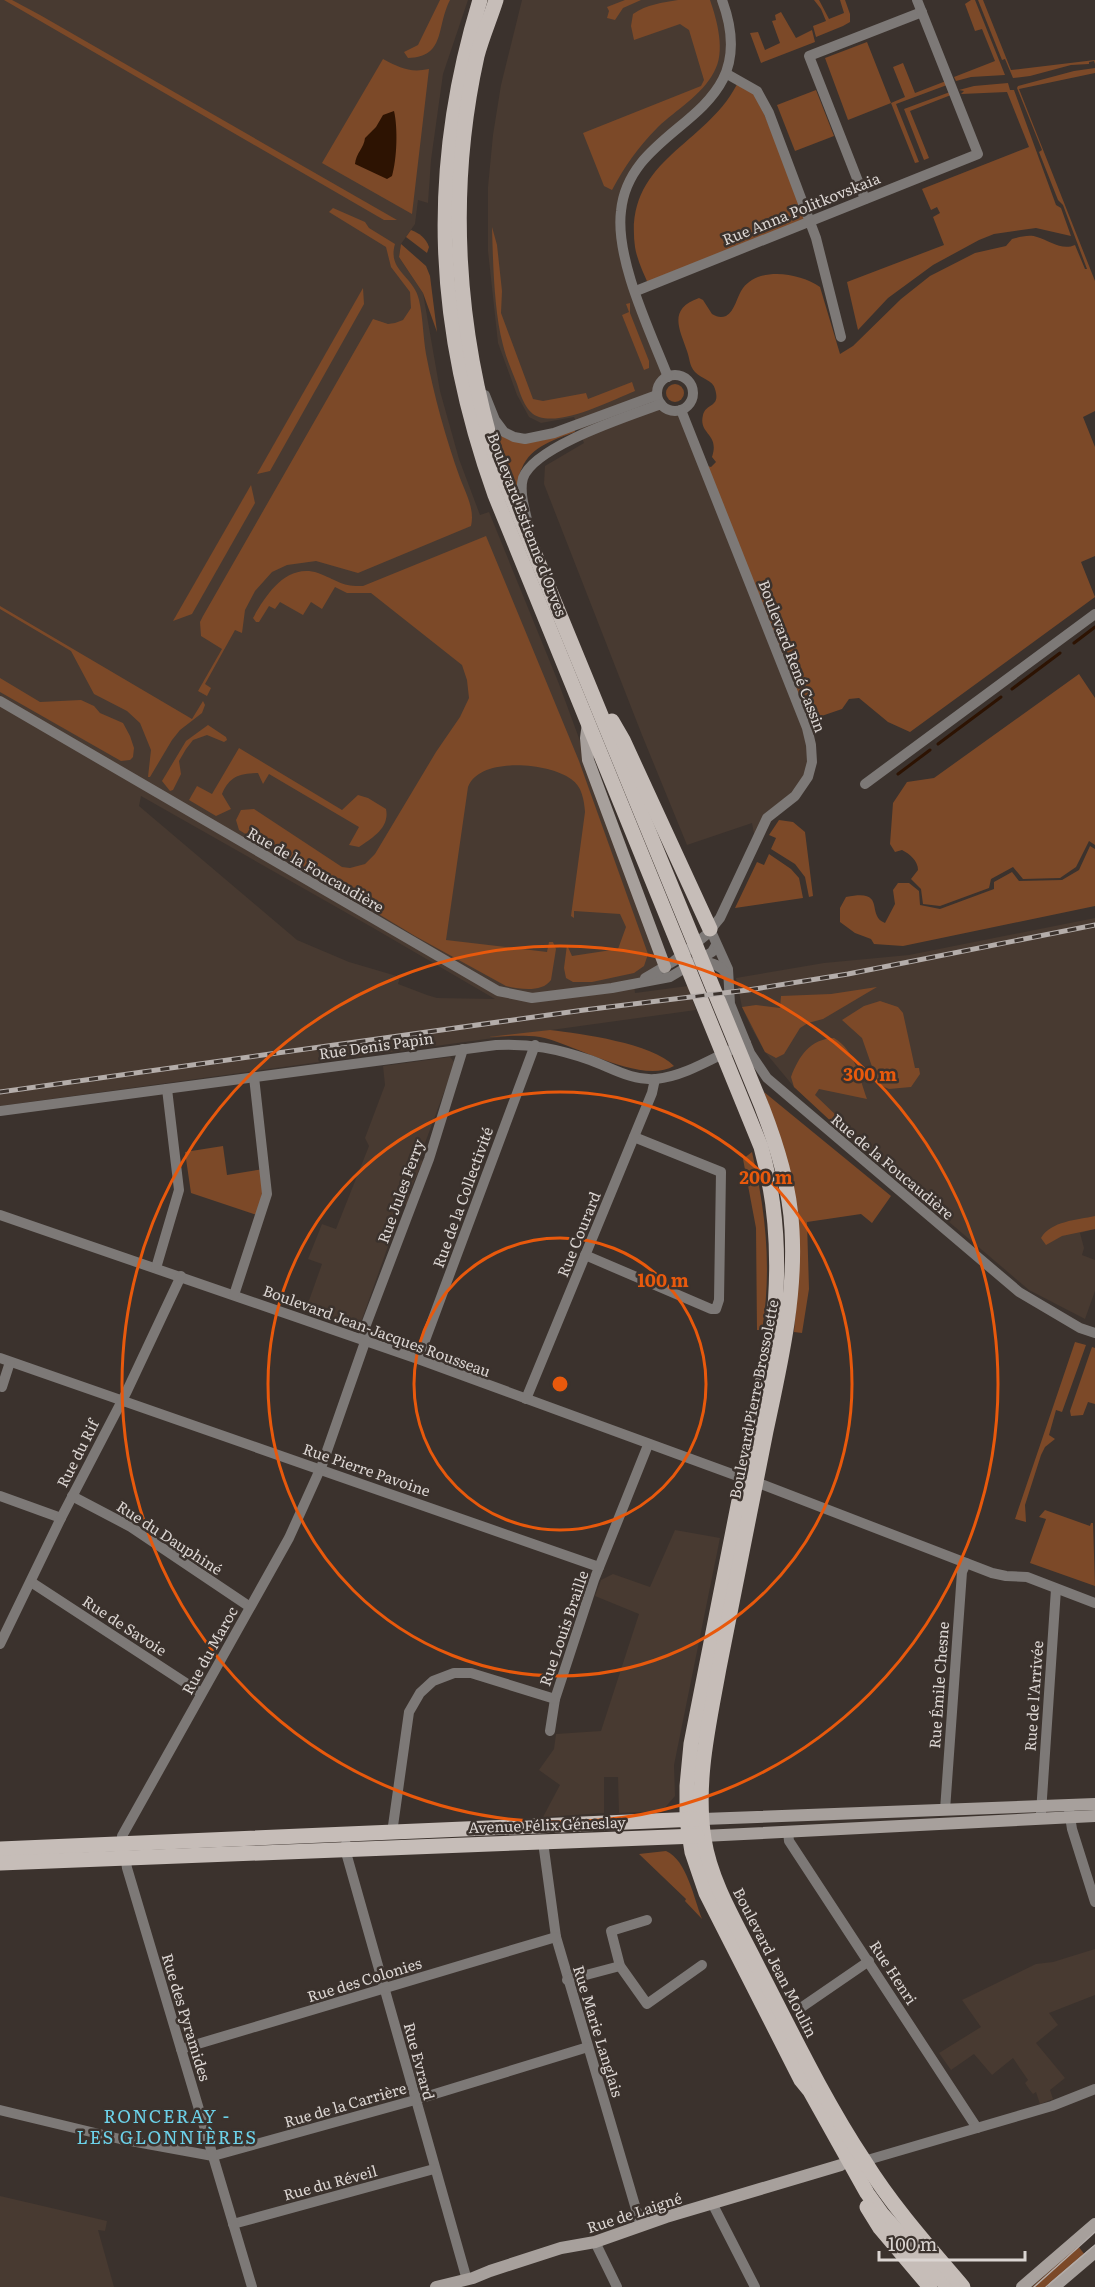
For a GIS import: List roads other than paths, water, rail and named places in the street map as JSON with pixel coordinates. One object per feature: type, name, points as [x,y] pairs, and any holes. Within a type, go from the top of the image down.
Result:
[{"type":"main road","name":"Boulevard Estienne d'Orves","points":[[480,0],[462,65],[448,148],[444,232],[452,331],[463,392],[478,447],[495,495],[588,722],[668,898]]},
{"type":"main road","name":"Boulevard Estienne d'Orves","points":[[496,0],[478,55],[461,156],[459,255],[470,358],[483,417],[497,462],[599,702],[668,898]]},
{"type":"main road","points":[[599,702],[623,740],[710,929]]},
{"type":"main road","points":[[588,722],[586,738],[588,760],[665,967]]},
{"type":"main road","name":"Boulevard Pierre Brossolette","points":[[668,898],[768,1144],[783,1168],[792,1226],[792,1281],[787,1331],[719,1598],[696,1713],[689,1765],[687,1820],[696,1836]]},
{"type":"main road","name":"Boulevard Pierre Brossolette","points":[[696,1836],[703,1819],[702,1789],[705,1747],[749,1480],[746,1459],[769,1351],[778,1280],[777,1225],[768,1144]]},
{"type":"main road","name":"Avenue Félix Géneslay","points":[[0,1863],[124,1851],[346,1842],[543,1842],[1041,1819],[1095,1804]]},
{"type":"main road","name":"Avenue Félix Géneslay","points":[[346,1842],[392,1833],[1041,1806],[1095,1816]]},
{"type":"main road","name":"Boulevard Jean Moulin","points":[[696,1836],[692,1852],[706,1893],[801,2080],[810,2091],[867,2193],[882,2214],[948,2287]]},
{"type":"main road","name":"Boulevard Jean Moulin","points":[[696,1836],[707,1855],[722,1895],[826,2100],[864,2161],[913,2228],[963,2287]]},
{"type":"main road","name":"Avenue Félix Géneslay","points":[[0,1849],[124,1851]]},
{"type":"main road","name":"Boulevard Jean Moulin","points":[[801,2080],[803,2095],[841,2165],[880,2228],[930,2287]]},
{"type":"main road","name":"Boulevard Jean Moulin","points":[[826,2100],[829,2114],[857,2168],[895,2226]]},
{"type":"main road","name":"Rue de Laigné","points":[[436,2287],[466,2280],[561,2248],[595,2242],[712,2203],[841,2165]]},
{"type":"main road","points":[[1022,2287],[1095,2224]]},
{"type":"main road","points":[[1054,2287],[1095,2252]]},
{"type":"street","points":[[668,377],[623,255],[621,211],[627,189],[644,160],[701,109],[727,74],[731,57],[732,33],[722,0]]},
{"type":"street","points":[[865,199],[809,56],[922,12],[917,0]]},
{"type":"street","name":"Rue Anna Politkovskaia","points":[[636,291],[978,154],[922,12]]},
{"type":"street","points":[[727,74],[752,86],[761,96],[816,238],[841,337]]},
{"type":"street","points":[[470,358],[495,420],[504,432],[514,437],[525,438],[554,433],[659,399]]},
{"type":"street","points":[[668,377],[684,378],[692,387],[692,399],[689,405],[681,410],[666,409],[659,399],[660,383],[668,377]]},
{"type":"street","points":[[534,551],[523,500],[522,484],[528,468],[540,456],[659,399]]},
{"type":"street","name":"Boulevard René Cassin","points":[[681,410],[807,728],[812,762],[808,777],[795,796],[767,818],[720,918],[710,929]]},
{"type":"street","points":[[865,784],[1095,614]]},
{"type":"street","name":"Rue de la Foucaudière","points":[[0,701],[498,991],[532,998],[670,977],[714,951],[716,945]]},
{"type":"street","points":[[710,929],[716,945]]},
{"type":"street","name":"Rue de la Foucaudière","points":[[634,984],[665,967],[706,935],[710,929]]},
{"type":"street","name":"Rue de la Foucaudière","points":[[716,945],[728,969],[730,1004],[760,1070],[1019,1292],[1080,1328],[1095,1333]]},
{"type":"street","points":[[694,964],[706,962],[718,965],[728,976]]},
{"type":"street","points":[[665,967],[674,973],[682,971]]},
{"type":"street","name":"Rue Denis Papin","points":[[0,1111],[496,1045],[535,1045],[589,1059],[626,1075],[655,1079],[669,1077],[746,1043]]},
{"type":"street","name":"Rue de la Collectivité","points":[[418,1359],[535,1045]]},
{"type":"street","name":"Rue Jules Ferry","points":[[321,1468],[364,1341],[364,1330],[429,1159],[463,1049]]},
{"type":"street","points":[[234,1295],[267,1194],[254,1077]]},
{"type":"street","name":"Rue Courard","points":[[526,1399],[652,1093],[655,1079]]},
{"type":"street","points":[[156,1268],[179,1190],[167,1089]]},
{"type":"street","points":[[585,1255],[711,1309],[716,1309],[719,1300],[721,1172],[634,1137]]},
{"type":"street","name":"Boulevard Jean-Jacques Rousseau","points":[[0,1215],[418,1359],[635,1438],[648,1445],[749,1480],[966,1563],[1006,1576],[1027,1577],[1095,1603]]},
{"type":"street","name":"Rue du Rif","points":[[0,1644],[3,1631],[31,1582],[181,1276]]},
{"type":"street","points":[[2,1387],[5,1360]]},
{"type":"street","name":"Rue Pierre Pavoine","points":[[5,1360],[321,1468],[599,1567]]},
{"type":"street","points":[[599,1567],[648,1445]]},
{"type":"street","name":"Rue du Maroc","points":[[124,1851],[122,1836],[289,1538],[321,1468]]},
{"type":"street","points":[[0,1496],[61,1518]]},
{"type":"street","name":"Rue du Dauphiné","points":[[72,1496],[131,1527],[250,1607]]},
{"type":"street","name":"Rue Émile Chesne","points":[[945,1810],[962,1572],[966,1563]]},
{"type":"street","name":"Rue Louis Braille","points":[[550,1731],[555,1699],[599,1567]]},
{"type":"street","name":"Rue de Savoie","points":[[31,1582],[201,1693]]},
{"type":"street","name":"Rue de l'Arrivée","points":[[1041,1819],[1056,1589]]},
{"type":"street","name":"Rue Louis Braille","points":[[392,1833],[409,1712],[420,1693],[433,1682],[454,1674],[471,1673],[555,1699]]},
{"type":"street","points":[[1069,1811],[1095,1902]]},
{"type":"street","name":"Rue Henri","points":[[788,1832],[789,1840],[976,2128]]},
{"type":"street","name":"Rue Evrard","points":[[346,1842],[466,2280]]},
{"type":"street","name":"Rue Marie Langlais","points":[[543,1842],[556,1938],[641,2226]]},
{"type":"street","name":"Rue des Pyramides","points":[[124,1851],[252,2287]]},
{"type":"street","points":[[647,1920],[611,1931],[620,1966],[646,2004],[702,1965]]},
{"type":"street","name":"Rue des Colonies","points":[[181,2049],[556,1938]]},
{"type":"street","points":[[802,2007],[869,1961]]},
{"type":"street","points":[[567,1980],[620,1966]]},
{"type":"street","name":"Rue de la Carrière","points":[[213,2156],[415,2100],[588,2048]]},
{"type":"street","points":[[864,2161],[1052,2106],[1095,2089]]},
{"type":"street","points":[[0,2110],[120,2139],[213,2156]]},
{"type":"street","name":"Rue du Réveil","points":[[233,2224],[434,2169]]},
{"type":"street","points":[[712,2203],[755,2287]]},
{"type":"street","points":[[595,2242],[617,2287]]},
{"type":"waterway","points":[[1074,643],[1095,627]]},
{"type":"waterway","points":[[1012,689],[1060,653]]},
{"type":"waterway","points":[[938,744],[1001,697]]},
{"type":"waterway","points":[[898,774],[930,750]]},
{"type":"tram line","points":[[1034,2287],[1095,2232]]},
{"type":"tram line","points":[[1046,2287],[1095,2245]]},
{"type":"railway","points":[[0,1092],[584,1010],[748,990],[848,974],[1095,925]]},
{"type":"district","name":"RONCERAY - LES GLONNIÈRES","points":[[167,2125]]}]
